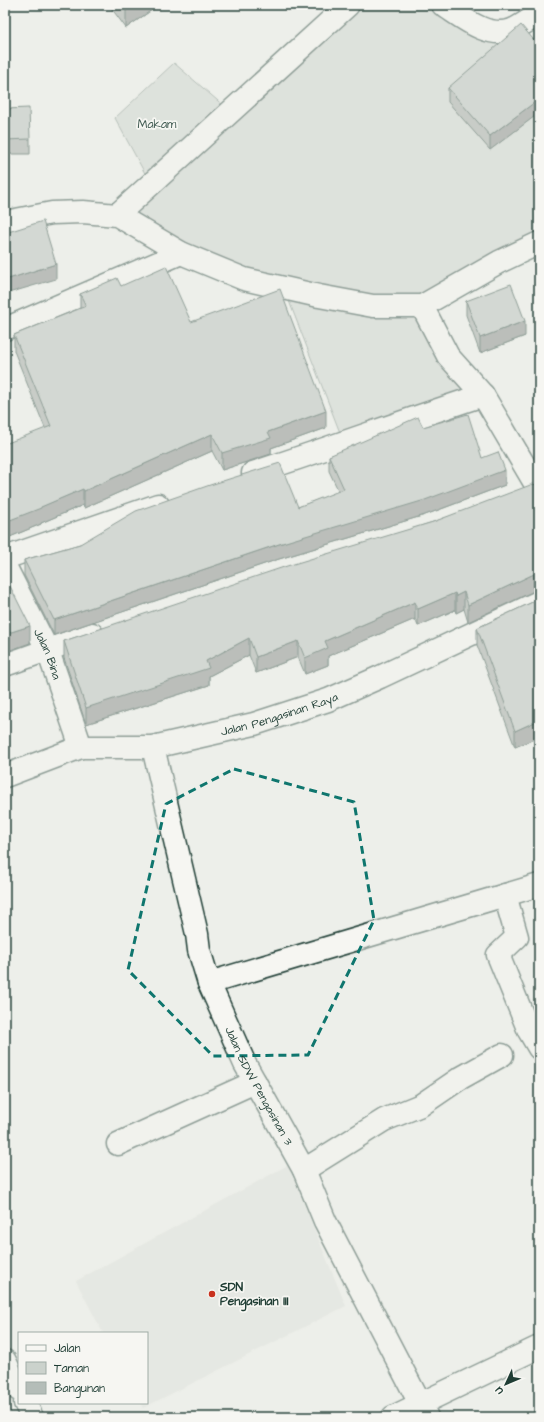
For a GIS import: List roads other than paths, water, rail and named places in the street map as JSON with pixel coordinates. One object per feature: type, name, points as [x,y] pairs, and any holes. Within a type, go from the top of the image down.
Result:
[{"type":"street","points":[[117,215],[348,5]]},
{"type":"street","points":[[442,5],[482,29],[494,32],[511,30],[539,14]]},
{"type":"street","points":[[5,222],[52,213],[83,212],[117,215],[181,253],[244,279],[319,296],[373,306],[422,306],[499,262],[539,243]]},
{"type":"street","points":[[5,329],[181,253]]},
{"type":"street","points":[[422,306],[448,356],[483,395],[538,488],[516,495]]},
{"type":"street","points":[[236,478],[332,448],[399,423],[483,395]]},
{"type":"street","points":[[5,558],[176,498]]},
{"type":"street","name":"Jalan Bina","points":[[5,566],[48,651],[81,747]]},
{"type":"street","name":"Jalan Pengasinan Raya","points":[[5,776],[81,747],[153,747],[254,724],[328,700],[539,602]]},
{"type":"street","points":[[5,665],[108,629]]},
{"type":"street","name":"Jalan SDW Pengasinan 3","points":[[153,747],[197,934],[199,950],[209,983],[245,1064],[304,1170],[324,1221],[424,1410]]},
{"type":"street","points":[[209,983],[539,885]]},
{"type":"street","points":[[505,895],[517,937],[498,955],[529,1031],[539,1048]]},
{"type":"street","points":[[304,1170],[384,1120],[421,1104],[459,1079],[502,1055]]},
{"type":"street","points":[[118,1144],[255,1082]]},
{"type":"street","points":[[393,1417],[424,1410],[539,1348]]},
{"type":"street","points":[[5,1361],[18,1388]]},
{"type":"street","points":[[26,1404],[32,1417]]},
{"type":"place","name":"SDN Pengasinan III","points":[[212,1294]]},
{"type":"park label","name":"Makam","points":[[157,124]]}]
